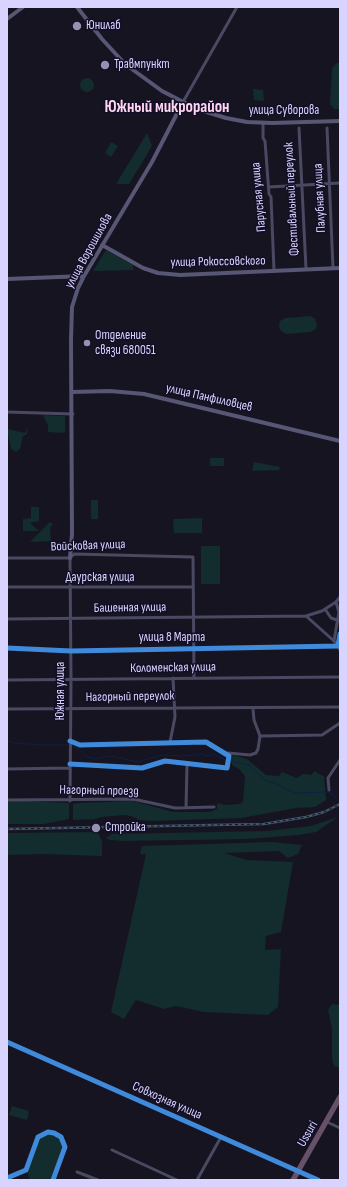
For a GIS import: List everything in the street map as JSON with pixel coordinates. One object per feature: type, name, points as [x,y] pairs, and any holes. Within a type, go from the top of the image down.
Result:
[{"type":"highway","name":"Ussuri","points":[[293,1180],[340,1098]]},
{"type":"main road","points":[[7,19],[24,7]]},
{"type":"main road","name":"улица Суворова","points":[[77,7],[125,64],[152,84],[183,102],[205,112],[226,118],[263,123],[340,121]]},
{"type":"main road","name":"улица Ворошилова","points":[[70,558],[72,534],[73,414],[71,314],[78,288],[84,276],[169,131],[183,102]]},
{"type":"main road","name":"улица Рокоссовского","points":[[102,245],[143,268],[158,273],[180,275],[340,268]]},
{"type":"main road","points":[[7,279],[84,276]]},
{"type":"main road","name":"улица Панфиловцев","points":[[72,392],[110,391],[144,394],[340,440]]},
{"type":"street","name":"улица Ворошилова","points":[[183,102],[198,73],[237,7]]},
{"type":"street","name":"Парусная улица","points":[[263,123],[263,138],[265,141],[271,197],[274,271]]},
{"type":"street","name":"Фестивальный переулок","points":[[299,128],[306,269]]},
{"type":"street","name":"Палубная улица","points":[[327,128],[333,268]]},
{"type":"street","points":[[269,187],[340,183]]},
{"type":"street","points":[[7,412],[73,414]]},
{"type":"street","name":"Войсковая улица","points":[[7,558],[70,558],[74,554],[193,557],[193,587]]},
{"type":"street","name":"Южная улица","points":[[70,558],[70,800]]},
{"type":"street","name":"Даурская улица","points":[[7,587],[193,587]]},
{"type":"street","points":[[193,587],[195,649],[194,678]]},
{"type":"street","points":[[340,597],[336,602],[325,609],[306,616],[334,641],[340,650]]},
{"type":"street","points":[[336,602],[340,616]]},
{"type":"street","points":[[325,609],[331,618],[338,621]]},
{"type":"street","points":[[334,641],[339,612]]},
{"type":"street","name":"Башенная улица","points":[[7,619],[306,616]]},
{"type":"street","points":[[338,646],[340,634]]},
{"type":"street","name":"улица 8 Марта","points":[[7,648],[71,651],[338,646]]},
{"type":"street","name":"Коломенская улица","points":[[7,680],[340,676]]},
{"type":"street","points":[[170,742],[175,717],[173,678]]},
{"type":"street","name":"Нагорный переулок","points":[[7,708],[238,707],[253,709],[340,707]]},
{"type":"street","points":[[70,741],[80,745],[170,742],[175,744],[190,741],[206,742],[227,753],[250,755],[256,753],[260,736],[254,720],[253,709]]},
{"type":"street","points":[[260,736],[322,735],[340,723]]},
{"type":"street","points":[[7,769],[69,766],[142,768],[165,761],[187,765],[227,768],[229,756],[227,753]]},
{"type":"street","points":[[329,790],[328,778],[340,760]]},
{"type":"street","points":[[186,808],[187,765]]},
{"type":"street","name":"Нагорный проезд","points":[[7,800],[133,799],[165,807],[214,807]]},
{"type":"street","name":"Совхозная улица","points":[[7,1042],[318,1180]]},
{"type":"street","points":[[327,1122],[340,1128]]},
{"type":"street","points":[[197,1180],[221,1137]]},
{"type":"street","points":[[112,1150],[177,1180]]},
{"type":"street","points":[[77,1172],[98,1180]]},
{"type":"green space","points":[[337,63],[340,63],[340,109],[334,109],[330,104],[332,68]]},
{"type":"green space","points":[[87,78],[92,80],[94,85],[92,90],[87,92],[82,90],[80,85],[82,80]]},
{"type":"green space","points":[[253,89],[263,90],[264,101],[254,100]]},
{"type":"green space","points":[[147,133],[152,146],[129,184],[116,184]]},
{"type":"green space","points":[[111,142],[118,146],[111,157],[105,153]]},
{"type":"green space","points":[[106,250],[133,265],[133,270],[93,271]]},
{"type":"green space","points":[[311,316],[315,319],[317,324],[316,329],[311,332],[286,334],[281,331],[279,326],[280,321],[285,318]]},
{"type":"green space","points":[[43,415],[65,416],[65,433],[48,432],[48,426]]},
{"type":"green space","points":[[28,427],[27,434],[23,436],[20,449],[16,452],[11,449],[7,429],[25,433]]},
{"type":"green space","points":[[210,458],[224,458],[224,466],[210,466]]},
{"type":"green space","points":[[254,462],[280,467],[279,470],[252,471]]},
{"type":"green space","points":[[91,500],[98,500],[98,519],[91,519]]},
{"type":"green space","points":[[31,507],[39,507],[39,521],[30,523],[39,531],[23,531],[23,519],[31,518]]},
{"type":"green space","points":[[202,518],[202,533],[174,533],[173,519]]},
{"type":"green space","points":[[50,522],[53,524],[50,528],[51,541],[30,542]]},
{"type":"green space","points":[[201,546],[220,546],[220,584],[201,584]]},
{"type":"green space","points":[[233,755],[247,759],[266,775],[279,776],[282,772],[297,778],[303,774],[311,775],[315,771],[324,776],[326,800],[315,807],[296,808],[241,818],[152,821],[139,820],[131,816],[123,815],[101,817],[96,819],[73,820],[73,804],[79,803],[133,801],[173,812],[210,812],[217,809],[217,803],[226,805],[239,804],[243,802],[245,776],[239,769],[232,765],[231,759]]},
{"type":"green space","points":[[7,800],[69,803],[69,819],[44,824],[7,824]]},
{"type":"green space","points":[[338,817],[316,832],[299,835],[247,839],[123,841],[110,840],[106,838],[112,834],[267,831],[311,826]]},
{"type":"green space","points":[[98,832],[102,842],[102,856],[44,854],[7,855],[7,833]]},
{"type":"green space","points":[[272,842],[302,845],[298,854],[288,858],[279,851],[224,853],[247,860],[293,862],[281,932],[266,936],[265,950],[281,949],[278,1007],[268,1015],[204,1012],[176,1006],[164,1009],[136,1000],[124,1019],[111,1012],[146,854],[140,854],[142,846]]},
{"type":"green space","points":[[332,1004],[340,1005],[340,1068],[334,1066],[332,1058],[332,1029],[328,1010]]},
{"type":"green space","points":[[12,1106],[29,1111],[27,1120],[9,1115]]},
{"type":"green space","points":[[49,1133],[59,1137],[64,1146],[54,1177],[52,1180],[30,1180],[27,1172],[37,1142],[40,1137]]},
{"type":"waterway","points":[[7,741],[42,745],[69,745]]},
{"type":"waterway","points":[[72,746],[81,751],[85,756],[94,759],[111,756],[138,762],[162,755],[185,756],[203,754],[208,756],[214,754],[226,761]]},
{"type":"waterway","points":[[229,761],[249,765],[265,780],[280,785],[287,790],[296,793],[330,792],[336,798]]},
{"type":"railway","points":[[7,829],[264,824],[306,817],[324,812],[340,804]]},
{"type":"cycle path","points":[[7,648],[71,651],[338,646],[340,634]]},
{"type":"cycle path","points":[[70,741],[80,745],[206,742],[229,756],[227,768],[165,761],[142,768],[70,764]]},
{"type":"cycle path","points":[[7,1042],[318,1180]]},
{"type":"cycle path","points":[[7,1178],[26,1170],[38,1137],[48,1132],[54,1133],[61,1137],[65,1147],[53,1180]]},
{"type":"place","name":"Юнилаб","points":[[77,26]]},
{"type":"place","name":"Травмпункт","points":[[105,65]]},
{"type":"place","name":"Отделение связи 680051","points":[[87,343]]},
{"type":"place","name":"Стройка","points":[[96,828]]},
{"type":"district","name":"Южный микрорайон","points":[[167,108]]}]
